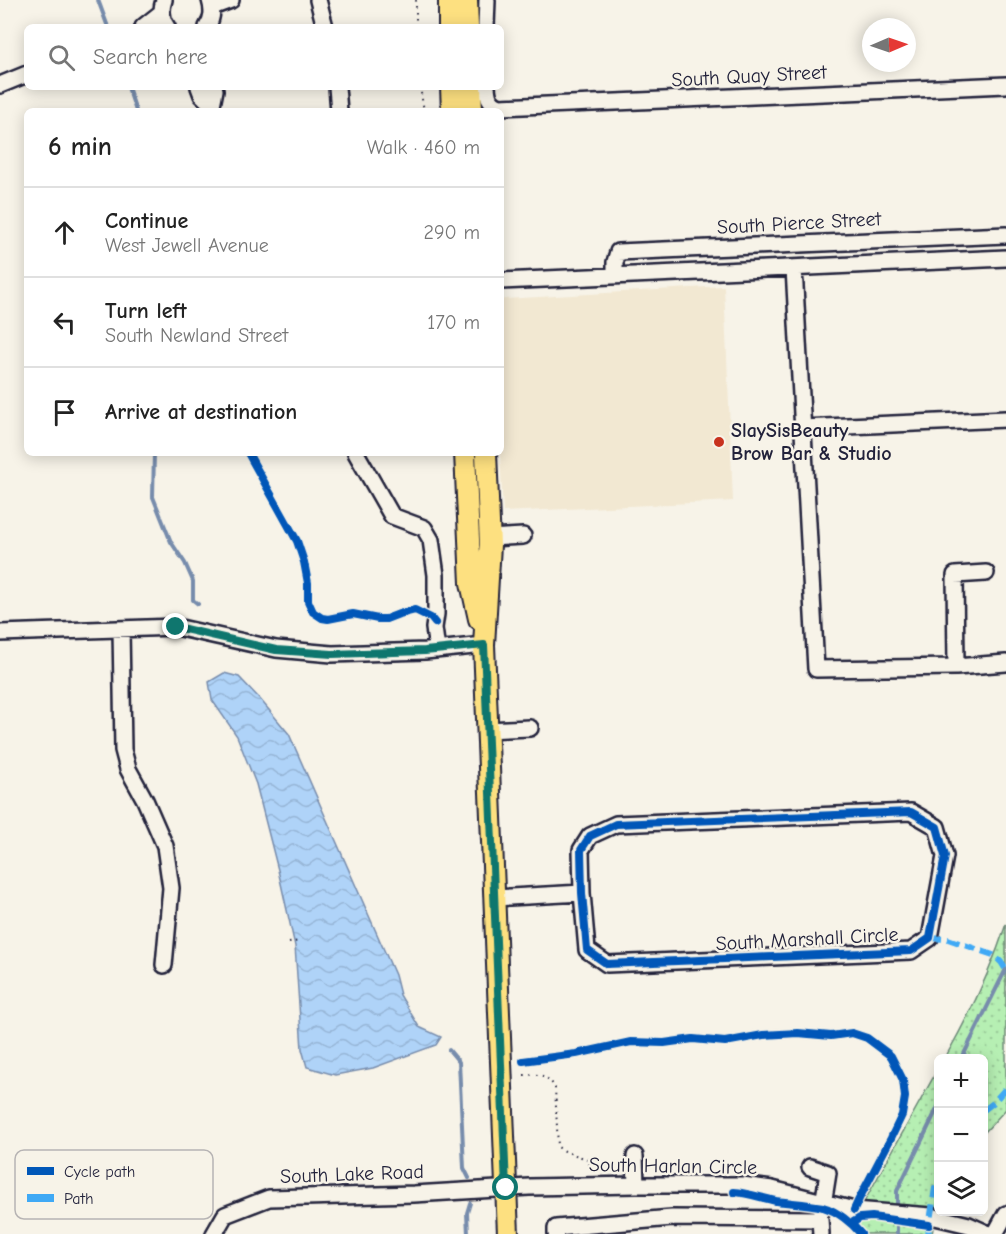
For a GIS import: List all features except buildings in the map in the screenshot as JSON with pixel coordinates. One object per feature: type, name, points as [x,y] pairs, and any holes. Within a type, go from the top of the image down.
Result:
[{"type":"main road","points":[[449,0],[449,24]]},
{"type":"main road","points":[[467,0],[468,24]]},
{"type":"main road","points":[[451,90],[452,108]]},
{"type":"main road","points":[[471,90],[472,108]]},
{"type":"main road","points":[[465,456],[471,583],[484,645]]},
{"type":"main road","points":[[486,456],[490,538],[484,645],[508,1234]]},
{"type":"street","points":[[209,24],[211,20],[211,3],[231,0]]},
{"type":"street","points":[[318,0],[324,24]]},
{"type":"street","points":[[486,24],[487,0]]},
{"type":"street","points":[[146,24],[163,6]]},
{"type":"street","points":[[163,6],[166,24]]},
{"type":"street","points":[[0,85],[24,75]]},
{"type":"street","name":"South Quay Street","points":[[487,90],[488,97],[494,105],[499,107],[1006,85]]},
{"type":"street","points":[[200,90],[213,108]]},
{"type":"street","points":[[213,108],[215,90]]},
{"type":"street","points":[[337,90],[339,108]]},
{"type":"street","name":"South Pierce Street","points":[[615,276],[618,252],[1006,235]]},
{"type":"street","points":[[504,282],[1006,258]]},
{"type":"street","points":[[794,268],[816,669],[956,667],[1006,663]]},
{"type":"street","points":[[802,428],[1006,419]]},
{"type":"street","points":[[358,456],[392,516],[424,528],[431,540],[436,574],[434,628],[436,650]]},
{"type":"street","points":[[490,538],[524,536]]},
{"type":"street","points":[[956,667],[955,575],[986,573]]},
{"type":"street","points":[[0,633],[176,627],[276,650],[332,654],[436,650],[484,645]]},
{"type":"street","points":[[121,629],[123,750],[128,769],[145,800],[165,846],[171,888],[164,965]]},
{"type":"street","points":[[487,730],[530,728]]},
{"type":"street","name":"South Marshall Circle","points":[[910,812],[937,827],[945,856],[930,938],[911,951],[607,964],[587,950],[582,893],[581,850],[590,836],[616,824],[910,812]]},
{"type":"street","points":[[494,898],[582,893]]},
{"type":"street","points":[[635,1156],[636,1185]]},
{"type":"street","points":[[556,1234],[556,1228],[672,1218],[820,1226],[828,1173],[810,1167]]},
{"type":"street","name":"South Harlan Circle","points":[[506,1188],[742,1185],[772,1189],[854,1210],[930,1216],[969,1225],[989,1234]]},
{"type":"street","name":"South Lake Road","points":[[214,1234],[225,1215],[268,1198],[414,1194],[506,1188]]},
{"type":"street","points":[[995,1234],[1006,1214]]},
{"type":"path","points":[[416,0],[416,24]]},
{"type":"path","points":[[420,90],[424,108]]},
{"type":"path","points":[[289,943],[299,941]]},
{"type":"path","points":[[524,1075],[543,1075],[550,1080],[555,1088],[558,1147],[562,1151],[588,1160],[590,1166]]},
{"type":"shaded area","points":[[724,286],[733,501],[503,512],[500,456],[504,456],[505,299]]},
{"type":"green space","points":[[1006,924],[1006,1109],[988,1129],[988,1054],[947,1054],[963,1026],[994,958]]},
{"type":"green space","points":[[934,1076],[935,1216],[932,1234],[856,1234],[863,1204]]},
{"type":"water","points":[[224,673],[239,677],[289,734],[395,975],[400,995],[419,1027],[441,1037],[436,1045],[373,1068],[335,1075],[307,1067],[302,1049],[295,946],[256,784],[237,736],[212,700],[209,682]]},
{"type":"waterway","points":[[98,0],[107,24]]},
{"type":"waterway","points":[[129,90],[135,108]]},
{"type":"waterway","points":[[154,456],[153,497],[171,542],[185,563],[193,581],[193,600],[198,604]]},
{"type":"waterway","points":[[964,1054],[1006,969]]},
{"type":"waterway","points":[[449,1050],[459,1062],[464,1168],[469,1178]]},
{"type":"waterway","points":[[897,1210],[897,1191],[938,1108]]},
{"type":"waterway","points":[[468,1234],[467,1213],[470,1203]]},
{"type":"waterway","points":[[897,1218],[897,1234]]},
{"type":"marked path","points":[[930,938],[948,939],[993,955],[1006,970]]},
{"type":"marked path","points":[[987,1108],[1006,1088]]},
{"type":"marked path","points":[[928,1234],[934,1195]]},
{"type":"cycle path","points":[[250,456],[297,541],[308,583],[308,601],[313,612],[328,619],[353,614],[386,619],[415,610],[431,618],[435,623]]},
{"type":"cycle path","points":[[911,812],[937,827],[945,856],[930,938],[911,951],[607,964],[587,950],[581,850],[590,836],[616,824],[911,812]]},
{"type":"cycle path","points":[[523,1061],[576,1054],[631,1042],[664,1043],[693,1039],[725,1042],[763,1035],[798,1033],[831,1036],[852,1033],[867,1038],[891,1056],[903,1080],[905,1097],[902,1115],[854,1210]]},
{"type":"cycle path","points":[[734,1192],[776,1201],[823,1207],[844,1218],[861,1234]]},
{"type":"cycle path","points":[[852,1223],[860,1218],[872,1217],[929,1225]]},
{"type":"place","name":"SlaySisBeauty Brow Bar & Studio","points":[[719,442]]},
{"type":"route","points":[[176,627],[276,650],[332,654],[425,651],[484,645],[506,1188]]}]
